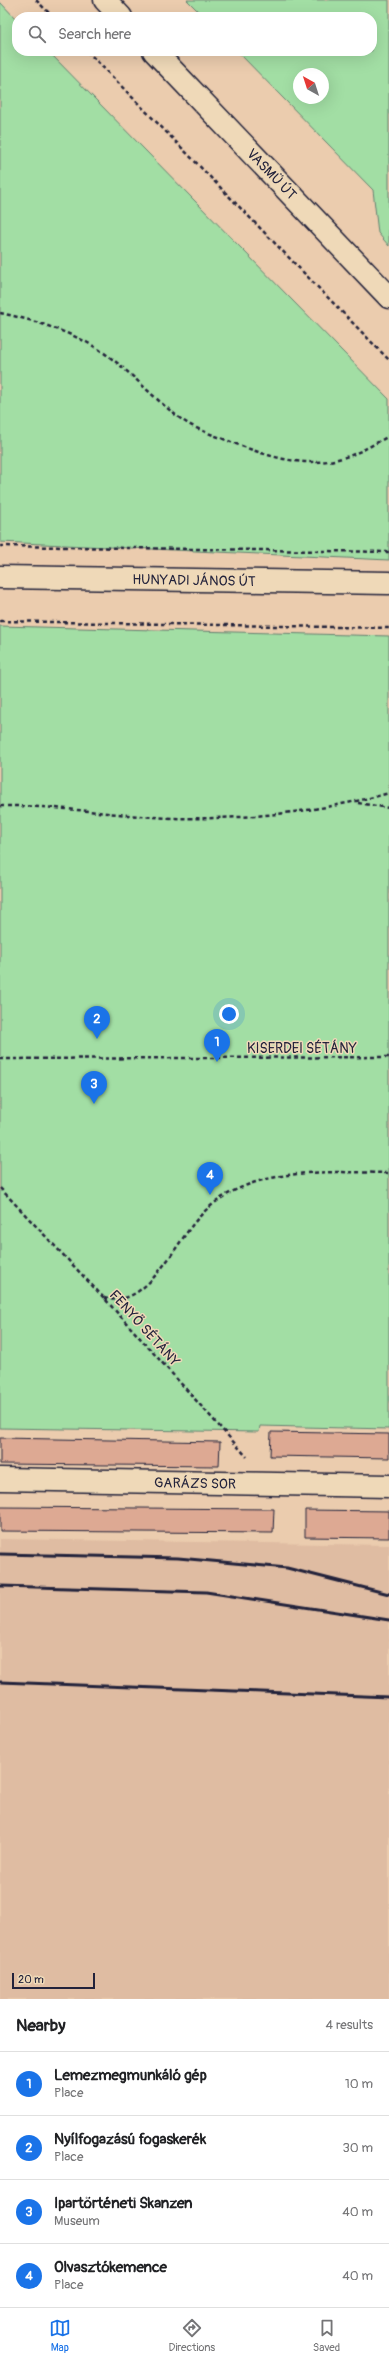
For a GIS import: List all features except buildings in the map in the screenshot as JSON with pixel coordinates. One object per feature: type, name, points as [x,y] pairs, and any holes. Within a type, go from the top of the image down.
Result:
[{"type":"street","points":[[105,0],[116,12]]},
{"type":"street","name":"VASMŰ ÚT","points":[[159,56],[389,297]]},
{"type":"street","name":"HUNYADI JÁNOS ÚT","points":[[0,577],[389,583]]},
{"type":"street","name":"GARÁZS SOR","points":[[0,1479],[389,1486]]},
{"type":"path","points":[[36,0],[48,12]]},
{"type":"path","points":[[92,56],[389,360]]},
{"type":"path","points":[[0,313],[64,332],[88,344],[128,372],[177,416],[198,429],[260,453],[290,461],[326,462],[344,458],[389,436]]},
{"type":"path","points":[[0,546],[389,552]]},
{"type":"path","points":[[0,622],[389,628]]},
{"type":"path","points":[[0,806],[172,818],[230,818],[355,802],[389,793]]},
{"type":"path","points":[[355,802],[389,808]]},
{"type":"path","name":"KISERDEI SÉTÁNY","points":[[0,1059],[389,1057]]},
{"type":"path","points":[[104,1298],[112,1300],[129,1296],[144,1288],[202,1213],[226,1195],[254,1184],[290,1173],[389,1173]]},
{"type":"path","name":"FENYŐ SÉTÁNY","points":[[0,1188],[104,1298],[272,1485]]},
{"type":"shaded area","points":[[0,1539],[389,1545],[389,1999],[0,1999]]},
{"type":"green space","points":[[187,0],[389,0],[389,246],[378,233],[373,190],[242,56],[377,56],[377,12],[199,12]]},
{"type":"green space","points":[[0,2],[12,15],[12,56],[53,56],[389,399],[389,560],[0,542]]},
{"type":"green space","points":[[0,626],[389,636],[389,1429],[260,1426],[259,1432],[0,1428]]},
{"type":"railway","points":[[0,1554],[178,1558],[287,1568],[389,1594]]},
{"type":"railway","points":[[0,1586],[206,1592],[389,1620]]},
{"type":"railway","points":[[0,1682],[389,1697]]},
{"type":"place","name":"Nyílfogazású fogaskerék","points":[[97,1039]]},
{"type":"place","name":"Lemezmegmunkáló gép","points":[[217,1062]]},
{"type":"place","name":"Ipartörténeti Skanzen","points":[[94,1104]]},
{"type":"place","name":"Olvasztókemence","points":[[210,1195]]}]
